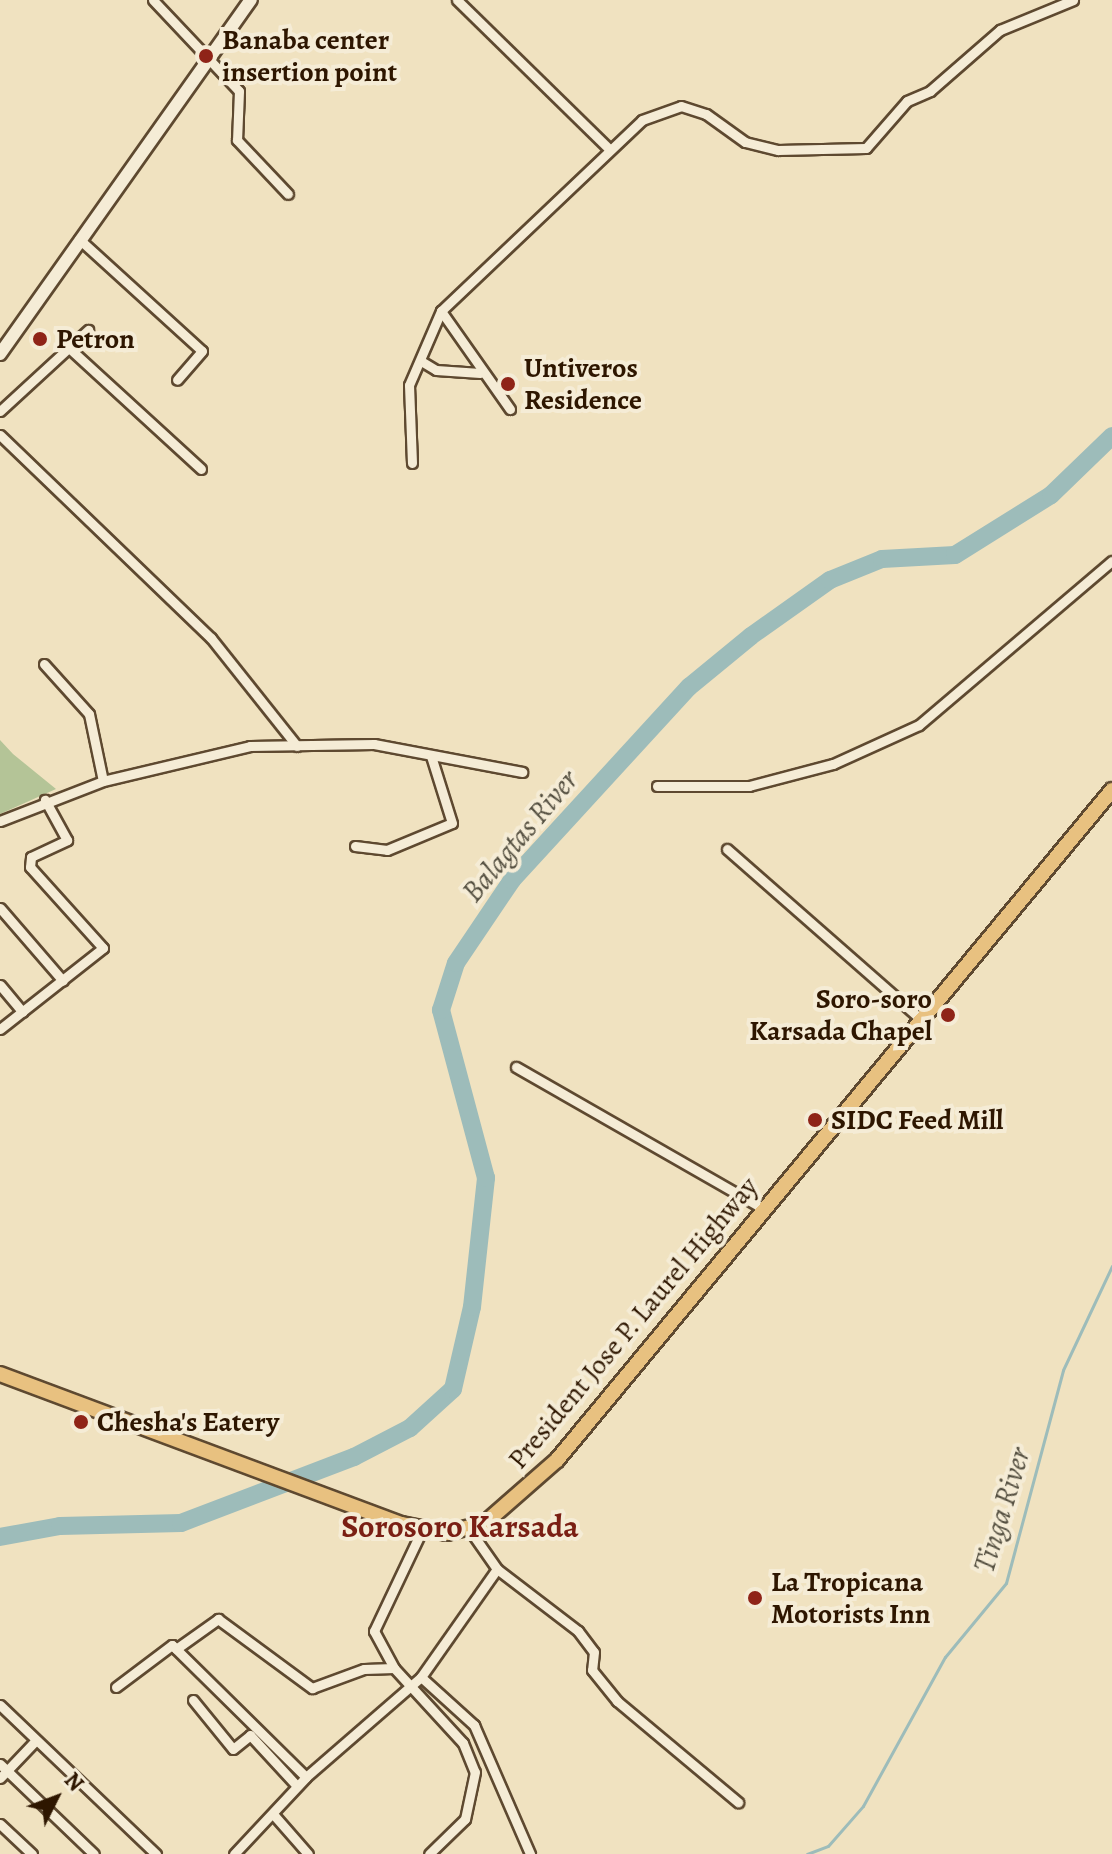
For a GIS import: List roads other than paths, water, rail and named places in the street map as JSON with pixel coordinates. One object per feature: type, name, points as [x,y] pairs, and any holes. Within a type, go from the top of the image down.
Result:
[{"type":"highway","name":"President Jose P. Laurel Highway","points":[[469,1529],[557,1460],[1112,790]]},
{"type":"highway","points":[[0,1374],[422,1530],[469,1529]]},
{"type":"main road","points":[[0,354],[79,239],[213,58],[251,0]]},
{"type":"street","points":[[153,0],[213,58],[244,101],[236,134],[242,148],[288,194]]},
{"type":"street","points":[[457,0],[608,148]]},
{"type":"street","points":[[412,463],[409,385],[441,311],[608,148],[656,111],[681,106],[706,114],[745,142],[778,150],[866,148],[907,101],[930,91],[1000,30],[1073,0]]},
{"type":"street","points":[[79,239],[202,351],[177,380]]},
{"type":"street","points":[[441,311],[480,373],[510,409]]},
{"type":"street","points":[[0,411],[88,330]]},
{"type":"street","points":[[69,348],[201,469]]},
{"type":"street","points":[[421,361],[436,370],[480,373]]},
{"type":"street","points":[[0,435],[211,638],[297,746]]},
{"type":"street","points":[[657,786],[749,786],[833,764],[919,725],[1112,561]]},
{"type":"street","points":[[44,664],[77,692],[89,714],[103,781]]},
{"type":"street","points":[[0,821],[45,800],[208,752],[374,744],[522,772]]},
{"type":"street","points":[[355,846],[387,850],[452,823],[431,756]]},
{"type":"street","points":[[0,1029],[103,948],[30,867],[31,857],[67,840],[45,800]]},
{"type":"street","points":[[727,849],[923,1021]]},
{"type":"street","points":[[0,908],[63,981]]},
{"type":"street","points":[[0,985],[23,1012]]},
{"type":"street","points":[[516,1067],[764,1209]]},
{"type":"street","points":[[469,1529],[497,1569],[578,1631],[594,1652],[592,1670],[617,1701],[738,1802]]},
{"type":"street","points":[[422,1530],[378,1612],[378,1645],[394,1668],[463,1743],[475,1772],[465,1819],[429,1854]]},
{"type":"street","points":[[234,1854],[306,1777],[421,1677],[497,1569]]},
{"type":"street","points":[[176,1649],[218,1619],[312,1688],[364,1669],[394,1668]]},
{"type":"street","points":[[116,1687],[166,1644],[176,1649],[306,1777]]},
{"type":"street","points":[[421,1677],[474,1725],[530,1854]]},
{"type":"street","points":[[193,1700],[233,1749],[250,1735],[297,1786]]},
{"type":"street","points":[[0,1705],[156,1854]]},
{"type":"street","points":[[36,1740],[2,1771],[94,1854]]},
{"type":"street","points":[[273,1814],[308,1854]]},
{"type":"street","points":[[0,1824],[32,1854]]},
{"type":"waterway","name":"Balagtas River","points":[[0,1537],[60,1526],[181,1523],[354,1457],[410,1428],[453,1389],[472,1307],[486,1178],[441,1010],[456,963],[512,880],[689,687],[751,636],[830,580],[882,559],[955,555],[1051,495],[1112,436]]},
{"type":"waterway","name":"Tinga River","points":[[807,1854],[828,1846],[863,1806],[945,1657],[1006,1583],[1063,1370],[1112,1266]]},
{"type":"place","name":"Banaba center insertion point","points":[[206,56]]},
{"type":"place","name":"Petron","points":[[40,339]]},
{"type":"place","name":"Untiveros Residence","points":[[508,384]]},
{"type":"place","name":"Soro-soro Karsada Chapel","points":[[948,1015]]},
{"type":"place","name":"SIDC Feed Mill","points":[[815,1120]]},
{"type":"place","name":"Chesha's Eatery","points":[[81,1422]]},
{"type":"place","name":"La Tropicana Motorists Inn","points":[[755,1598]]},
{"type":"district","name":"Sorosoro Karsada","points":[[460,1526]]}]
